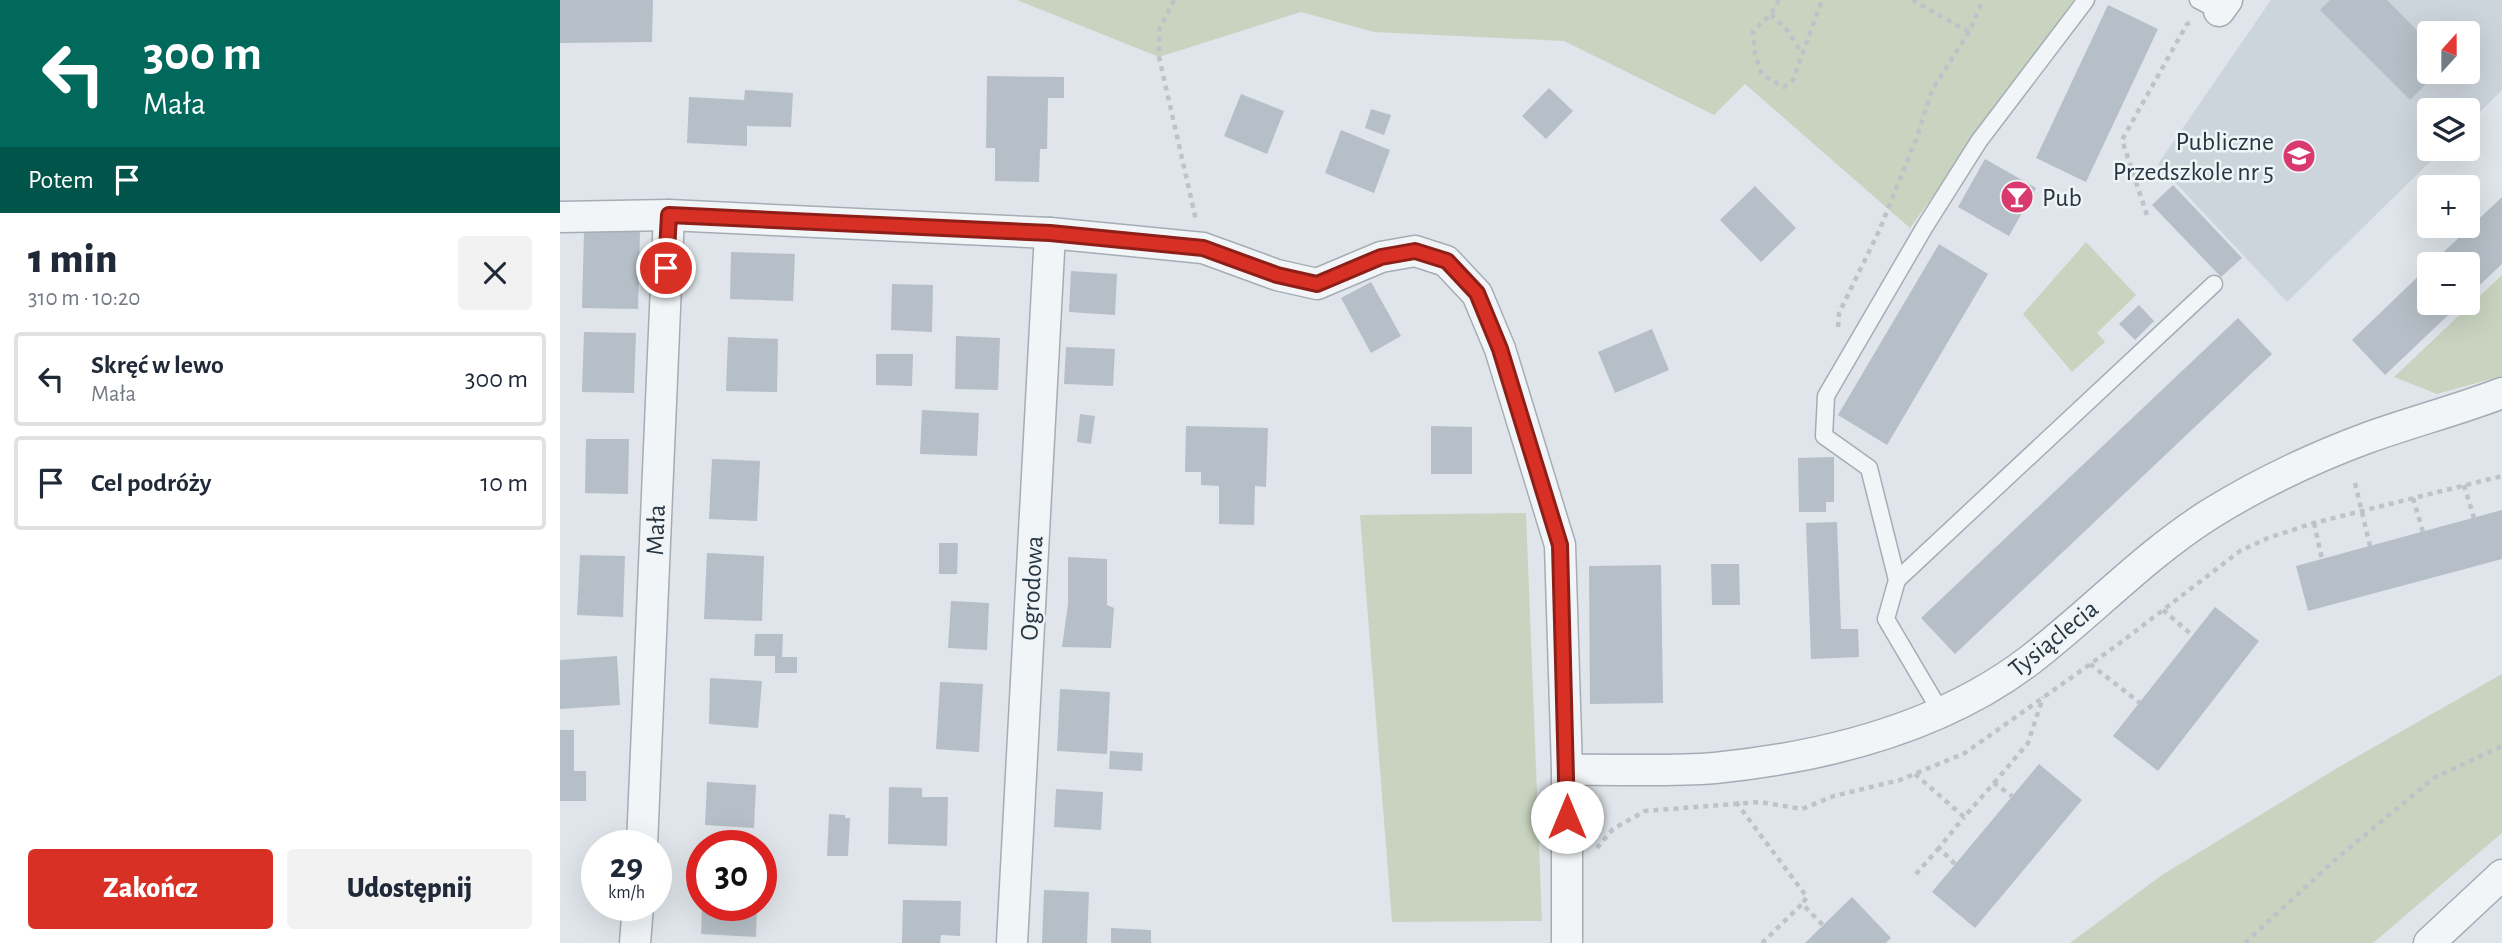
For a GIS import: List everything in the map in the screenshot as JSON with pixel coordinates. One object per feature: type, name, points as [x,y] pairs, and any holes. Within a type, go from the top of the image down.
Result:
[{"type":"street","points":[[560,217],[669,215],[1050,233],[1203,248],[1277,275],[1317,284],[1381,257],[1415,251],[1447,261],[1477,293],[1500,349],[1560,545],[1567,770],[1567,943]]},
{"type":"street","name":"Mała","points":[[643,830],[669,215]]},
{"type":"street","name":"Ogrodowa","points":[[1012,943],[1050,233]]},
{"type":"street","name":"Tysiąclecia","points":[[1567,770],[1713,768],[1788,758],[1846,745],[1942,714],[1984,692],[2029,660],[2152,557],[2209,515],[2280,475],[2354,444],[2502,393]]},
{"type":"street","points":[[2429,943],[2502,875]]},
{"type":"street","points":[[635,943],[637,921]]},
{"type":"lane","points":[[1942,714],[1886,619],[1897,580],[1869,468],[1824,436],[1826,396],[1924,228],[1979,141],[2086,0]]},
{"type":"lane","points":[[1897,580],[2214,284]]},
{"type":"path","points":[[1174,0],[1159,30],[1159,57],[1203,248]]},
{"type":"path","points":[[1779,0],[1771,14],[1753,31],[1755,54],[1762,75],[1784,87],[1793,80],[1822,0]]},
{"type":"path","points":[[1912,0],[1969,32]]},
{"type":"path","points":[[1838,333],[1839,313],[1879,231],[1917,136],[1932,90],[1969,32],[1983,0]]},
{"type":"path","points":[[2147,215],[2122,140],[2187,24],[2214,4]]},
{"type":"path","points":[[1771,14],[1787,30],[1802,53]]},
{"type":"path","points":[[2355,483],[2370,546]]},
{"type":"path","points":[[2464,485],[2474,518]]},
{"type":"path","points":[[2413,498],[2423,532]]},
{"type":"path","points":[[2314,523],[2322,559]]},
{"type":"path","points":[[2163,610],[2192,635]]},
{"type":"path","points":[[2090,664],[2140,703]]},
{"type":"path","points":[[1916,874],[2028,743],[2043,696]]},
{"type":"path","points":[[2245,943],[2337,858],[2434,778],[2502,746]]},
{"type":"path","points":[[1915,774],[1964,817]]},
{"type":"path","points":[[1994,783],[2012,796]]},
{"type":"path","points":[[1736,802],[1807,897],[1762,943]]},
{"type":"path","points":[[1939,848],[1955,864]]},
{"type":"path","points":[[1802,904],[1823,925]]},
{"type":"shaded area","name":"Publiczne Przedszkole nr 5","points":[[2271,0],[2502,0],[2502,90],[2480,112],[2480,98],[2417,98],[2417,161],[2431,161],[2287,302],[2158,164]]},
{"type":"green space","points":[[1017,0],[2074,0],[1910,228],[1745,84],[1714,115],[1564,41],[1374,32],[1301,12],[1159,57]]},
{"type":"green space","points":[[2086,242],[2136,295],[2097,333],[2105,342],[2072,372],[2023,314]]},
{"type":"green space","points":[[2502,275],[2502,376],[2437,394],[2394,377],[2460,315],[2480,315],[2480,296]]},
{"type":"green space","points":[[1526,513],[1542,921],[1392,922],[1360,515]]},
{"type":"green space","points":[[2502,674],[2502,833],[2373,943],[2070,943],[2162,875],[2339,767]]},
{"type":"building","points":[[560,0],[653,0],[652,42],[560,43]]},
{"type":"building","points":[[2330,0],[2387,0],[2417,30],[2417,84],[2426,84],[2410,100],[2320,10]]},
{"type":"building","points":[[2108,5],[2158,29],[2086,182],[2036,158]]},
{"type":"building","points":[[987,76],[1064,77],[1064,98],[1048,98],[1047,149],[1040,149],[1039,182],[995,181],[995,148],[986,148]]},
{"type":"building","points":[[1549,88],[1573,111],[1546,139],[1522,116]]},
{"type":"building","points":[[745,90],[793,93],[791,127],[747,126],[747,146],[687,143],[689,97],[744,100]]},
{"type":"building","points":[[1241,94],[1284,111],[1267,154],[1224,136]]},
{"type":"building","points":[[1371,109],[1391,115],[1384,135],[1365,128]]},
{"type":"building","points":[[1341,130],[1390,150],[1374,193],[1325,173]]},
{"type":"building","points":[[1985,159],[2036,188],[2009,236],[1958,207]]},
{"type":"building","points":[[2173,185],[2242,258],[2221,277],[2152,205]]},
{"type":"building","points":[[1755,186],[1796,228],[1761,262],[1720,220]]},
{"type":"building","points":[[2502,197],[2502,264],[2480,285],[2480,252],[2444,252],[2459,238],[2480,238],[2480,218]]},
{"type":"building","points":[[584,231],[640,232],[638,309],[582,308]]},
{"type":"building","points":[[1939,244],[1988,274],[1887,445],[1838,415]]},
{"type":"building","points":[[731,252],[795,254],[793,301],[730,299]]},
{"type":"building","points":[[1071,271],[1117,274],[1115,315],[1069,312]]},
{"type":"building","points":[[2417,278],[2417,315],[2448,315],[2385,375],[2352,340]]},
{"type":"building","points":[[1371,282],[1401,336],[1371,353],[1341,298]]},
{"type":"building","points":[[892,284],[933,285],[932,332],[891,330]]},
{"type":"building","points":[[2139,305],[2154,321],[2135,340],[2119,324]]},
{"type":"building","points":[[2238,318],[2272,354],[1955,654],[1921,618]]},
{"type":"building","points":[[1652,329],[1669,370],[1615,393],[1598,352]]},
{"type":"building","points":[[584,332],[636,333],[634,393],[582,392]]},
{"type":"building","points":[[956,336],[1000,338],[998,390],[955,389]]},
{"type":"building","points":[[728,337],[778,339],[777,392],[726,391]]},
{"type":"building","points":[[1066,347],[1115,349],[1113,386],[1064,384]]},
{"type":"building","points":[[876,354],[913,354],[912,386],[876,385]]},
{"type":"building","points":[[922,410],[979,413],[977,456],[920,454]]},
{"type":"building","points":[[1080,414],[1095,416],[1091,444],[1077,442]]},
{"type":"building","points":[[1186,426],[1268,428],[1266,487],[1255,486],[1254,525],[1219,524],[1219,486],[1201,485],[1201,472],[1185,472]]},
{"type":"building","points":[[1431,426],[1472,427],[1472,474],[1431,474]]},
{"type":"building","points":[[586,439],[629,439],[628,494],[585,493]]},
{"type":"building","points":[[1834,457],[1834,502],[1826,502],[1826,512],[1799,512],[1798,458]]},
{"type":"building","points":[[712,459],[760,461],[757,521],[709,519]]},
{"type":"building","points":[[2502,510],[2502,559],[2308,611],[2296,566]]},
{"type":"building","points":[[1837,522],[1841,629],[1858,629],[1859,657],[1811,659],[1806,523]]},
{"type":"building","points":[[939,543],[958,543],[957,574],[939,574]]},
{"type":"building","points":[[707,553],[764,556],[762,621],[704,619]]},
{"type":"building","points":[[580,555],[625,556],[623,617],[577,615]]},
{"type":"building","points":[[1068,557],[1107,559],[1107,605],[1114,608],[1111,648],[1062,647],[1068,604]]},
{"type":"building","points":[[1711,564],[1739,564],[1740,605],[1712,605]]},
{"type":"building","points":[[1661,565],[1663,703],[1590,704],[1589,566]]},
{"type":"building","points":[[951,601],[989,603],[987,650],[948,648]]},
{"type":"building","points":[[2215,607],[2259,641],[2158,771],[2113,736]]},
{"type":"building","points":[[755,634],[783,634],[782,657],[797,657],[797,673],[775,673],[775,656],[754,656]]},
{"type":"building","points":[[617,656],[620,705],[560,709],[560,660]]},
{"type":"building","points":[[710,678],[762,681],[758,728],[709,724]]},
{"type":"building","points":[[940,682],[983,684],[979,752],[936,749]]},
{"type":"building","points":[[1060,689],[1110,692],[1107,754],[1057,751]]},
{"type":"building","points":[[560,730],[574,730],[574,771],[586,771],[586,801],[560,801]]},
{"type":"building","points":[[1110,751],[1143,753],[1142,771],[1109,769]]},
{"type":"building","points":[[2039,764],[2082,800],[1975,928],[1932,892]]},
{"type":"building","points":[[707,782],[756,785],[754,828],[705,825]]},
{"type":"building","points":[[889,787],[922,788],[922,797],[948,797],[947,846],[888,844]]},
{"type":"building","points":[[1056,789],[1103,792],[1101,830],[1054,827]]},
{"type":"building","points":[[829,814],[850,818],[848,856],[827,856]]},
{"type":"building","points":[[1044,890],[1089,892],[1087,943],[1042,943]]},
{"type":"building","points":[[1852,897],[1891,938],[1886,943],[1805,943]]},
{"type":"building","points":[[903,900],[961,901],[960,936],[941,935],[940,943],[902,943]]},
{"type":"building","points":[[701,921],[756,921],[756,937],[701,934]]},
{"type":"building","points":[[1111,928],[1151,930],[1151,943],[1111,943]]},
{"type":"place","name":"Publiczne Przedszkole nr 5","points":[[2299,156]]},
{"type":"place","name":"Pub","points":[[2017,197]]},
{"type":"route","points":[[666,268],[669,215],[1050,233],[1203,248],[1277,275],[1317,284],[1381,257],[1415,251],[1447,261],[1477,293],[1500,349],[1560,545],[1567,817]]}]
